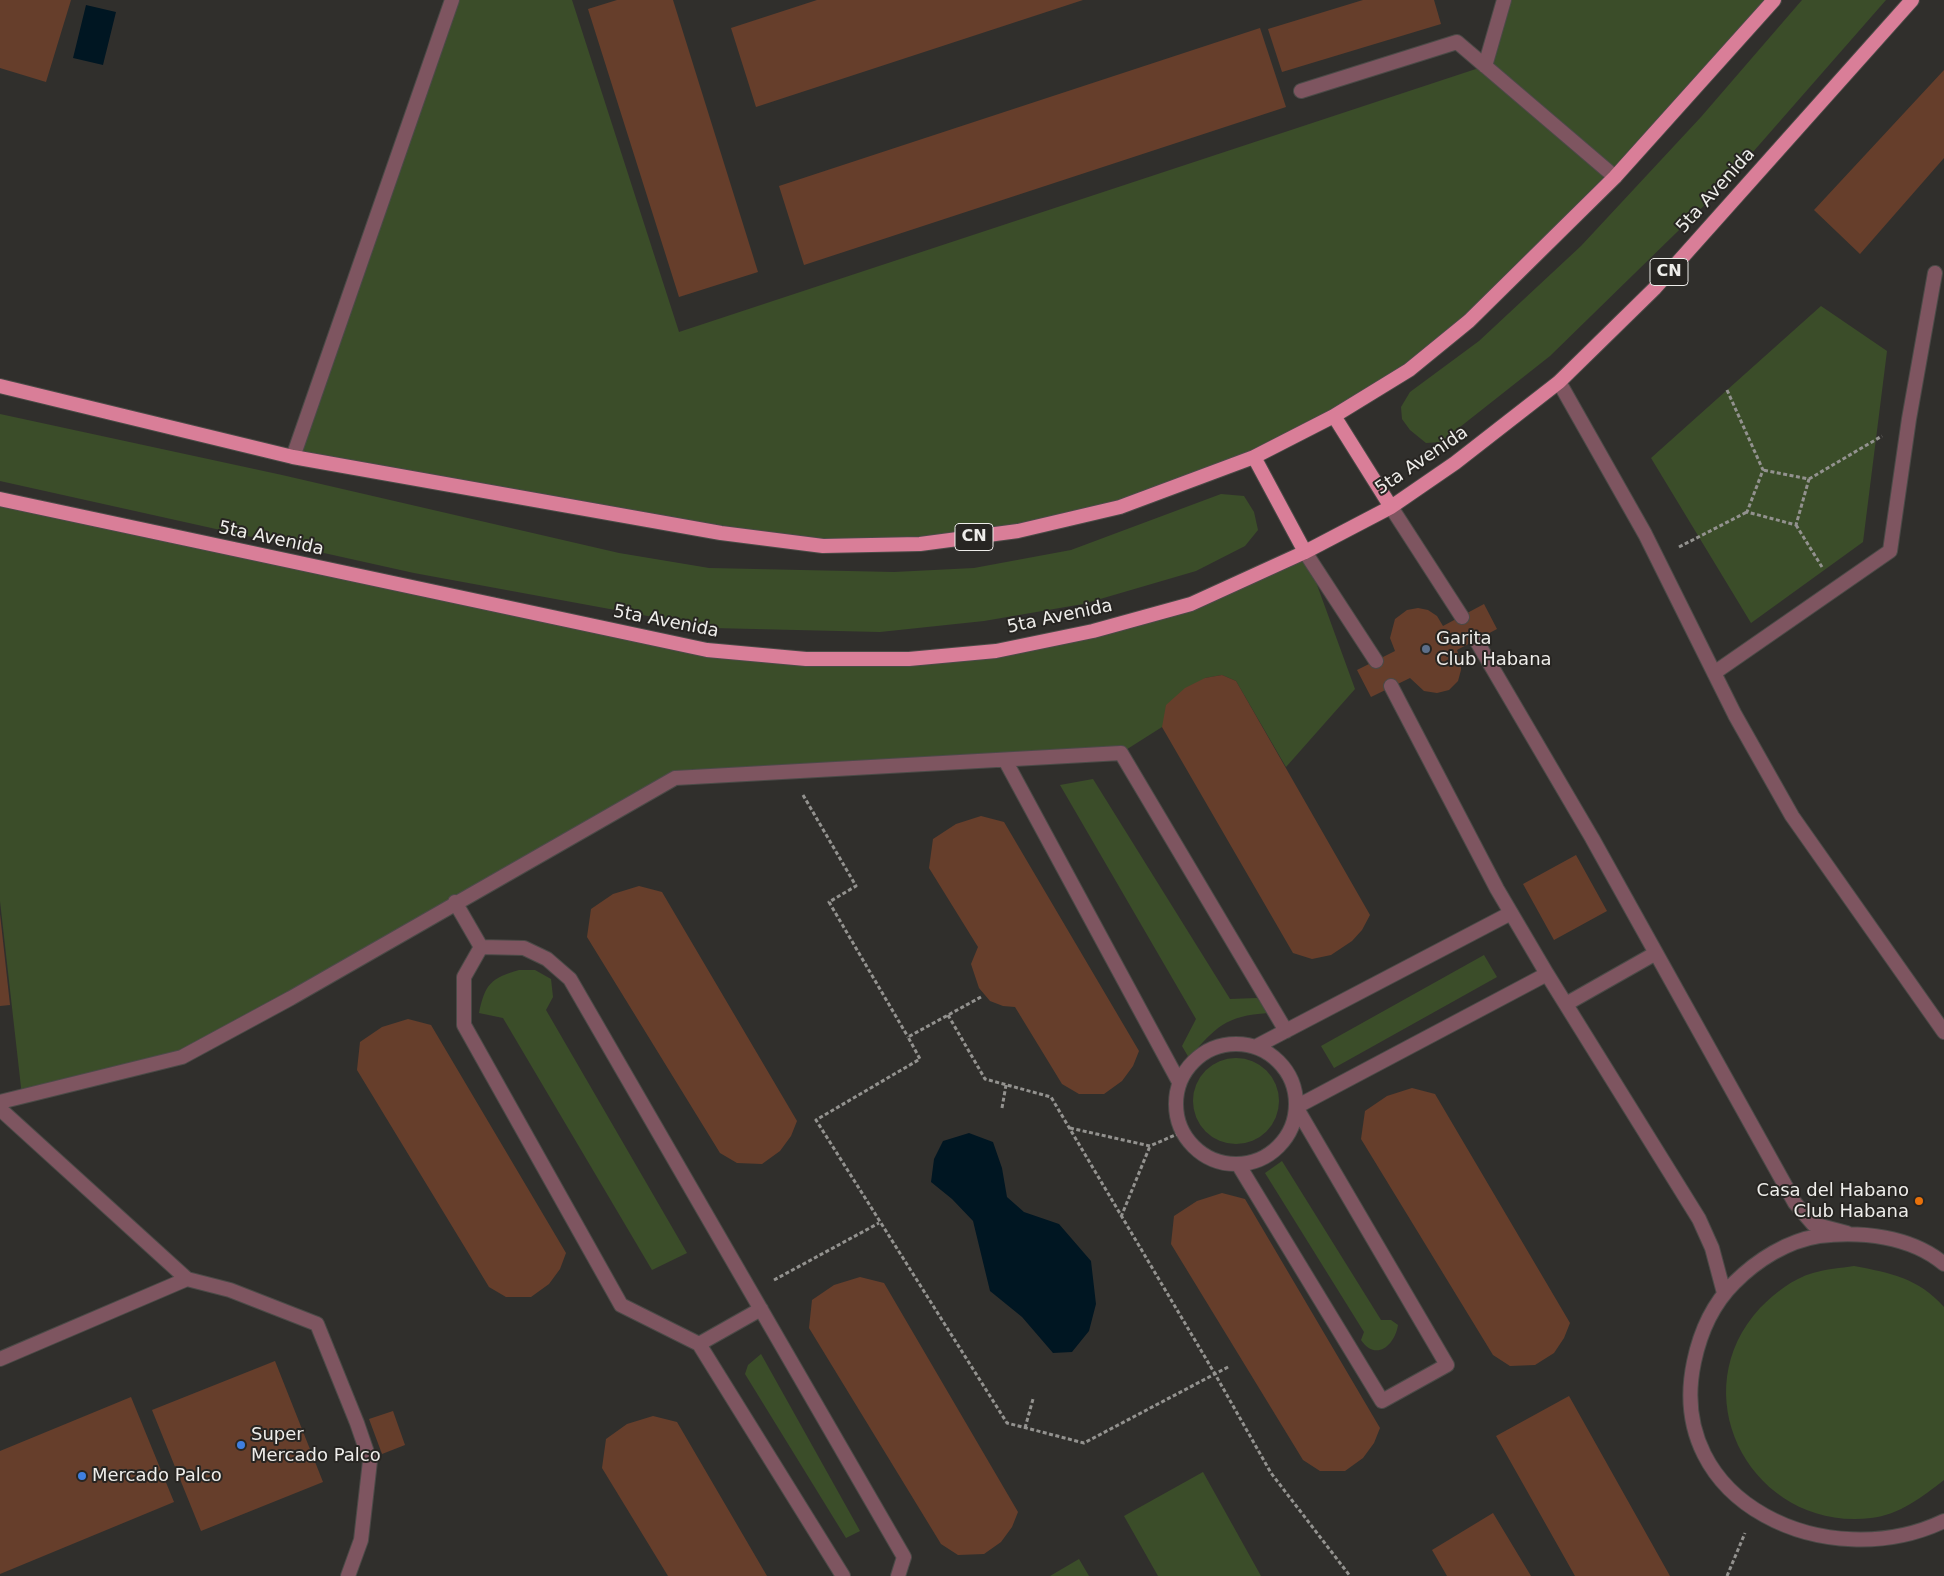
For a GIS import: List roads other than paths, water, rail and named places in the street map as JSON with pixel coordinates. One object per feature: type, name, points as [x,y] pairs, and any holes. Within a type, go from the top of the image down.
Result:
[{"type":"highway","name":"CN","points":[[0,386],[293,457],[721,533],[823,546],[920,544],[1018,531],[1120,507],[1254,457],[1334,416],[1409,370],[1469,321],[1616,176],[1713,71],[1774,0]]},
{"type":"highway","name":"5ta Avenida","points":[[0,499],[707,650],[806,659],[909,659],[996,651],[1093,631],[1191,604],[1305,552],[1391,506],[1455,463],[1560,382],[1654,289],[1912,0]]},
{"type":"highway","points":[[1334,416],[1391,506]]},
{"type":"highway","points":[[1254,457],[1305,552]]},
{"type":"lane","points":[[293,457],[452,0]]},
{"type":"lane","points":[[1485,66],[1504,0]]},
{"type":"lane","points":[[1301,92],[1457,42],[1616,176]]},
{"type":"lane","points":[[1714,672],[1890,551],[1935,273]]},
{"type":"lane","points":[[1560,382],[1657,558],[1735,715],[1792,816],[1944,1032]]},
{"type":"lane","points":[[1391,506],[1462,616]]},
{"type":"lane","points":[[1305,552],[1376,661]]},
{"type":"lane","points":[[1476,640],[1528,726],[1795,1202],[1813,1224],[1846,1233],[1893,1239],[1936,1258],[1944,1264]]},
{"type":"lane","points":[[1392,686],[1511,913],[1699,1219],[1712,1248],[1724,1293]]},
{"type":"lane","points":[[0,1102],[182,1057],[291,998],[455,902],[675,778],[789,771],[1121,753],[1286,1031]]},
{"type":"lane","points":[[1005,760],[1179,1082]]},
{"type":"lane","points":[[455,902],[482,947]]},
{"type":"lane","points":[[1255,1047],[1511,913]]},
{"type":"lane","points":[[482,947],[524,948],[547,959],[570,979],[904,1557],[898,1576]]},
{"type":"lane","points":[[482,947],[464,977],[464,1026],[622,1306],[699,1344],[843,1576]]},
{"type":"lane","points":[[1566,1004],[1656,953]]},
{"type":"lane","points":[[1296,1107],[1547,974]]},
{"type":"lane","points":[[1237,1044],[1255,1047],[1272,1056],[1286,1070],[1294,1087],[1296,1107],[1294,1122],[1286,1137],[1262,1159],[1238,1164],[1227,1164],[1208,1158],[1193,1147],[1182,1132],[1176,1116],[1175,1098],[1179,1082],[1188,1066],[1202,1054],[1219,1046],[1237,1044]]},
{"type":"lane","points":[[1238,1164],[1382,1401],[1447,1365],[1296,1107]]},
{"type":"lane","points":[[0,1109],[187,1279],[230,1290],[317,1324],[357,1423],[370,1461],[361,1540],[348,1576]]},
{"type":"lane","points":[[1783,1538],[1750,1520],[1716,1483],[1695,1437],[1688,1387],[1699,1337],[1724,1293],[1749,1268],[1778,1249],[1812,1237],[1846,1233]]},
{"type":"lane","points":[[0,1359],[187,1279]]},
{"type":"lane","points":[[699,1344],[761,1309]]},
{"type":"lane","points":[[1847,1552],[1884,1550],[1928,1533],[1944,1520]]},
{"type":"water","points":[[86,5],[116,12],[103,65],[73,58]]},
{"type":"water","points":[[969,1133],[993,1142],[1002,1168],[1007,1197],[1024,1212],[1059,1224],[1091,1261],[1096,1304],[1089,1331],[1072,1352],[1053,1353],[1022,1317],[990,1291],[973,1221],[952,1199],[931,1182],[934,1159],[943,1141]]},
{"type":"place","name":"Garita Club Habana","points":[[1426,649]]},
{"type":"place","name":"Casa del Habano Club Habana","points":[[1919,1201]]},
{"type":"place","name":"Super Mercado Palco","points":[[241,1445]]},
{"type":"place","name":"Mercado Palco","points":[[82,1476]]}]
